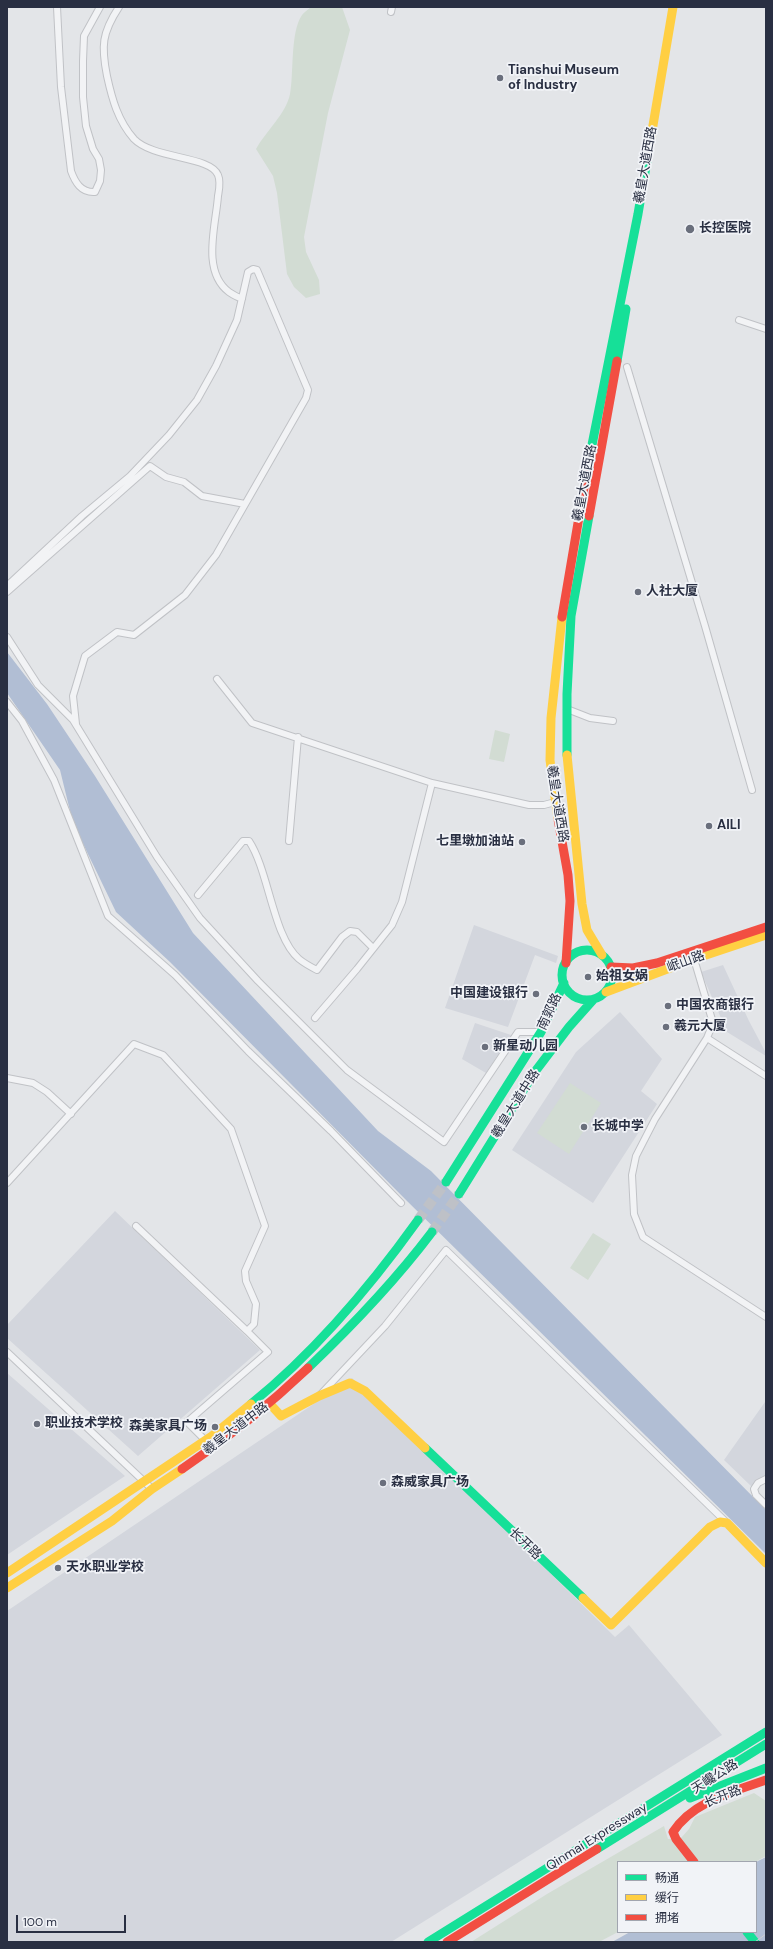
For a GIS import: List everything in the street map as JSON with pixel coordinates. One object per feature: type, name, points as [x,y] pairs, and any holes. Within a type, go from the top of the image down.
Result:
[{"type":"main road","name":"羲皇大道西路","points":[[566,963],[570,901],[568,875],[555,802],[550,760],[550,718],[562,613],[579,512],[638,214],[673,7]]},
{"type":"main road","name":"羲皇大道西路","points":[[602,955],[587,930],[582,904],[567,766],[567,709],[571,616],[680,7]]},
{"type":"main road","name":"岷山路","points":[[611,967],[633,968],[657,963],[766,927]]},
{"type":"main road","name":"岷山路","points":[[606,992],[694,959],[766,935]]},
{"type":"main road","points":[[582,951],[592,951],[602,955],[611,967],[612,977],[606,992],[593,1000],[582,1000],[573,996],[564,983],[562,973],[566,963],[572,955],[582,951]]},
{"type":"main road","name":"南郭路","points":[[524,1061],[541,1032],[564,983]]},
{"type":"main road","name":"羲皇大道中路","points":[[459,1194],[534,1073],[569,1027],[593,1000]]},
{"type":"main road","name":"羲皇大道中路","points":[[446,1182],[524,1061]]},
{"type":"main road","name":"羲皇大道中路","points":[[7,1573],[205,1441],[284,1378],[342,1314],[398,1248],[418,1220]]},
{"type":"main road","name":"羲皇大道中路","points":[[7,1588],[112,1521],[152,1489],[214,1448],[270,1404],[354,1324],[412,1259],[432,1232]]},
{"type":"main road","name":"长开路","points":[[270,1404],[281,1416],[319,1396],[350,1383],[364,1391],[611,1625],[710,1527],[720,1522],[727,1523]]},
{"type":"main road","points":[[727,1523],[766,1563]]},
{"type":"main road","name":"Qinmai Expressway","points":[[428,1942],[766,1732]]},
{"type":"main road","name":"天巉公路","points":[[664,1809],[766,1744]]},
{"type":"main road","points":[[664,1809],[766,1768]]},
{"type":"main road","name":"长开路","points":[[693,1861],[676,1839],[673,1832],[677,1823],[693,1810],[766,1780]]},
{"type":"main road","name":"Qinmai Expressway","points":[[447,1942],[664,1809]]},
{"type":"main road","points":[[748,1933],[755,1942]]},
{"type":"street","points":[[57,7],[61,87],[71,171],[75,182],[89,192],[95,192],[100,181],[101,170],[99,159],[89,137],[84,114],[84,36],[100,7]]},
{"type":"street","points":[[119,7],[105,30],[103,43],[103,62],[117,113],[135,139],[144,146],[160,153],[207,164],[216,171],[219,182],[213,238],[213,263],[217,275],[224,287],[229,292],[242,299]]},
{"type":"street","points":[[7,586],[82,516],[130,476],[169,435],[197,400],[216,366],[238,320],[248,272],[251,270],[257,270],[308,390],[306,398],[216,555],[185,595],[134,635],[117,632],[85,656],[74,696],[76,724]]},
{"type":"street","points":[[739,320],[766,329]]},
{"type":"street","points":[[626,367],[705,626],[752,790]]},
{"type":"street","points":[[7,592],[150,466],[166,477],[184,482],[202,496],[245,504]]},
{"type":"street","points":[[7,637],[38,685],[76,724],[157,857],[200,918],[258,981],[347,1070],[444,1142],[518,1032],[541,1032]]},
{"type":"street","points":[[217,679],[252,723],[298,737],[432,783],[529,805],[544,805],[555,802]]},
{"type":"street","points":[[7,702],[22,721],[54,780],[108,916],[175,975],[248,1051],[331,1131],[401,1203]]},
{"type":"street","points":[[567,709],[590,718],[613,721]]},
{"type":"street","points":[[289,841],[298,737]]},
{"type":"street","points":[[315,1018],[392,924],[402,902],[432,783]]},
{"type":"street","points":[[198,895],[243,841],[249,841],[256,855],[284,938],[298,958],[317,970],[342,937],[350,931],[357,932],[373,948]]},
{"type":"street","points":[[694,959],[713,1023],[707,1038],[655,1120],[636,1156],[632,1175],[634,1214],[643,1237],[766,1317]]},
{"type":"street","points":[[707,1038],[766,1076]]},
{"type":"street","points":[[7,1183],[134,1044],[163,1055],[231,1129],[265,1226],[245,1271],[246,1281],[256,1304],[254,1324],[247,1331]]},
{"type":"street","points":[[7,1078],[33,1082],[47,1092],[71,1114]]},
{"type":"street","points":[[136,1226],[268,1352],[187,1422],[205,1441],[214,1448]]},
{"type":"street","points":[[319,1396],[385,1326],[446,1250],[727,1523]]},
{"type":"street","points":[[7,1352],[152,1489]]},
{"type":"street","points":[[766,1479],[758,1483],[754,1490],[756,1495],[766,1505]]},
{"type":"shaded area","points":[[311,7],[342,7],[350,30],[328,113],[304,237],[306,252],[319,280],[320,294],[306,298],[294,287],[287,274],[277,193],[273,176],[256,149],[288,101],[291,86],[294,42],[298,22],[302,15]]},
{"type":"shaded area","points":[[495,730],[510,734],[504,762],[489,759]]},
{"type":"shaded area","points":[[474,925],[558,956],[556,963],[535,955],[508,1027],[445,1008]]},
{"type":"shaded area","points":[[723,965],[749,1021],[766,1053],[766,1056],[727,1032],[701,972]]},
{"type":"shaded area","name":"长城中学","points":[[620,1012],[662,1059],[641,1091],[657,1104],[593,1203],[512,1150],[576,1052]]},
{"type":"shaded area","name":"新星动儿园","points":[[475,1023],[511,1035],[486,1073],[462,1059]]},
{"type":"shaded area","points":[[570,1083],[601,1103],[569,1154],[537,1133]]},
{"type":"shaded area","points":[[115,1211],[260,1350],[138,1456],[7,1338],[7,1325]]},
{"type":"shaded area","points":[[593,1233],[611,1244],[588,1280],[570,1268]]},
{"type":"shaded area","name":"职业技术学校","points":[[7,1373],[125,1476],[7,1555]]},
{"type":"shaded area","points":[[352,1378],[615,1637],[629,1625],[722,1735],[391,1942],[7,1942],[7,1611]]},
{"type":"shaded area","points":[[765,1402],[766,1478],[751,1486],[724,1460]]},
{"type":"shaded area","points":[[754,1793],[766,1801],[766,1856],[757,1861],[617,1861],[617,1933],[599,1942],[471,1942],[547,1894],[664,1826],[668,1839],[681,1838],[689,1829],[695,1817]]},
{"type":"water","points":[[7,652],[47,704],[95,776],[193,933],[378,1131],[431,1171],[766,1510],[766,1554],[407,1201],[170,962],[116,912],[73,823],[60,770],[7,693]]},
{"type":"water","points":[[766,1857],[766,1942],[612,1942],[628,1933],[757,1933],[757,1862]]},
{"type":"tunnel","points":[[418,1220],[446,1182]]},
{"type":"tunnel","points":[[432,1232],[459,1194]]},
{"type":"tram line","points":[[755,1942],[766,1934]]},
{"type":"traffic: fast","points":[[587,470],[638,214],[649,149]]},
{"type":"traffic: fast","points":[[617,361],[626,309]]},
{"type":"traffic: fast","points":[[567,755],[567,694],[571,616],[589,516]]},
{"type":"traffic: fast","points":[[587,950],[597,952],[605,957],[610,965],[612,975],[610,985],[605,993],[597,998],[587,1000],[577,998],[569,993],[564,985],[562,975],[564,965],[569,957],[577,952],[587,950]]},
{"type":"traffic: fast","points":[[446,1182],[541,1032],[564,983]]},
{"type":"traffic: fast","points":[[459,1194],[534,1073],[569,1027],[593,1000]]},
{"type":"traffic: fast","points":[[251,1404],[297,1363],[340,1318],[381,1270],[418,1220]]},
{"type":"traffic: fast","points":[[308,1368],[373,1302],[432,1232]]},
{"type":"traffic: fast","points":[[425,1448],[583,1598]]},
{"type":"traffic: fast","points":[[428,1942],[766,1732]]},
{"type":"traffic: fast","points":[[597,1849],[766,1744]]},
{"type":"traffic: fast","points":[[690,1798],[766,1768]]},
{"type":"traffic: fast","points":[[748,1933],[755,1942]]},
{"type":"traffic: slow","points":[[649,149],[673,7]]},
{"type":"traffic: slow","points":[[558,819],[550,760],[551,718],[562,617]]},
{"type":"traffic: slow","points":[[567,755],[582,904],[587,930],[602,955]]},
{"type":"traffic: slow","points":[[606,992],[694,959],[766,935]]},
{"type":"traffic: slow","points":[[270,1404],[281,1416],[319,1396],[350,1383],[365,1391],[425,1448]]},
{"type":"traffic: slow","points":[[7,1573],[212,1436],[251,1404]]},
{"type":"traffic: slow","points":[[7,1588],[112,1521],[152,1489],[182,1469]]},
{"type":"traffic: slow","points":[[583,1598],[611,1625],[710,1527],[720,1522],[727,1523],[766,1563]]},
{"type":"traffic: jam","points":[[589,516],[617,361]]},
{"type":"traffic: jam","points":[[562,617],[587,470]]},
{"type":"traffic: jam","points":[[558,819],[568,875],[570,901],[566,963]]},
{"type":"traffic: jam","points":[[611,967],[633,968],[657,963],[766,927]]},
{"type":"traffic: jam","points":[[182,1469],[247,1421],[308,1368]]},
{"type":"traffic: jam","points":[[693,1861],[676,1839],[673,1832],[681,1821],[691,1812],[715,1799],[766,1780]]},
{"type":"traffic: jam","points":[[447,1942],[597,1849]]},
{"type":"place","name":"Tianshui Museum of Industry","points":[[500,78]]},
{"type":"place","name":"长控医院","points":[[690,229]]},
{"type":"place","name":"人社大厦","points":[[638,592]]},
{"type":"place","name":"AILI","points":[[709,826]]},
{"type":"place","name":"七里墩加油站","points":[[522,842]]},
{"type":"place","name":"始祖女娲","points":[[588,977]]},
{"type":"place","name":"中国建设银行","points":[[536,994]]},
{"type":"place","name":"中国农商银行","points":[[668,1006]]},
{"type":"place","name":"羲元大厦","points":[[666,1027]]},
{"type":"place","name":"新星动儿园","points":[[485,1047]]},
{"type":"place","name":"长城中学","points":[[584,1127]]},
{"type":"place","name":"职业技术学校","points":[[37,1424]]},
{"type":"place","name":"森美家具广场","points":[[215,1427]]},
{"type":"place","name":"森威家具广场","points":[[383,1483]]},
{"type":"place","name":"天水职业学校","points":[[58,1568]]}]
